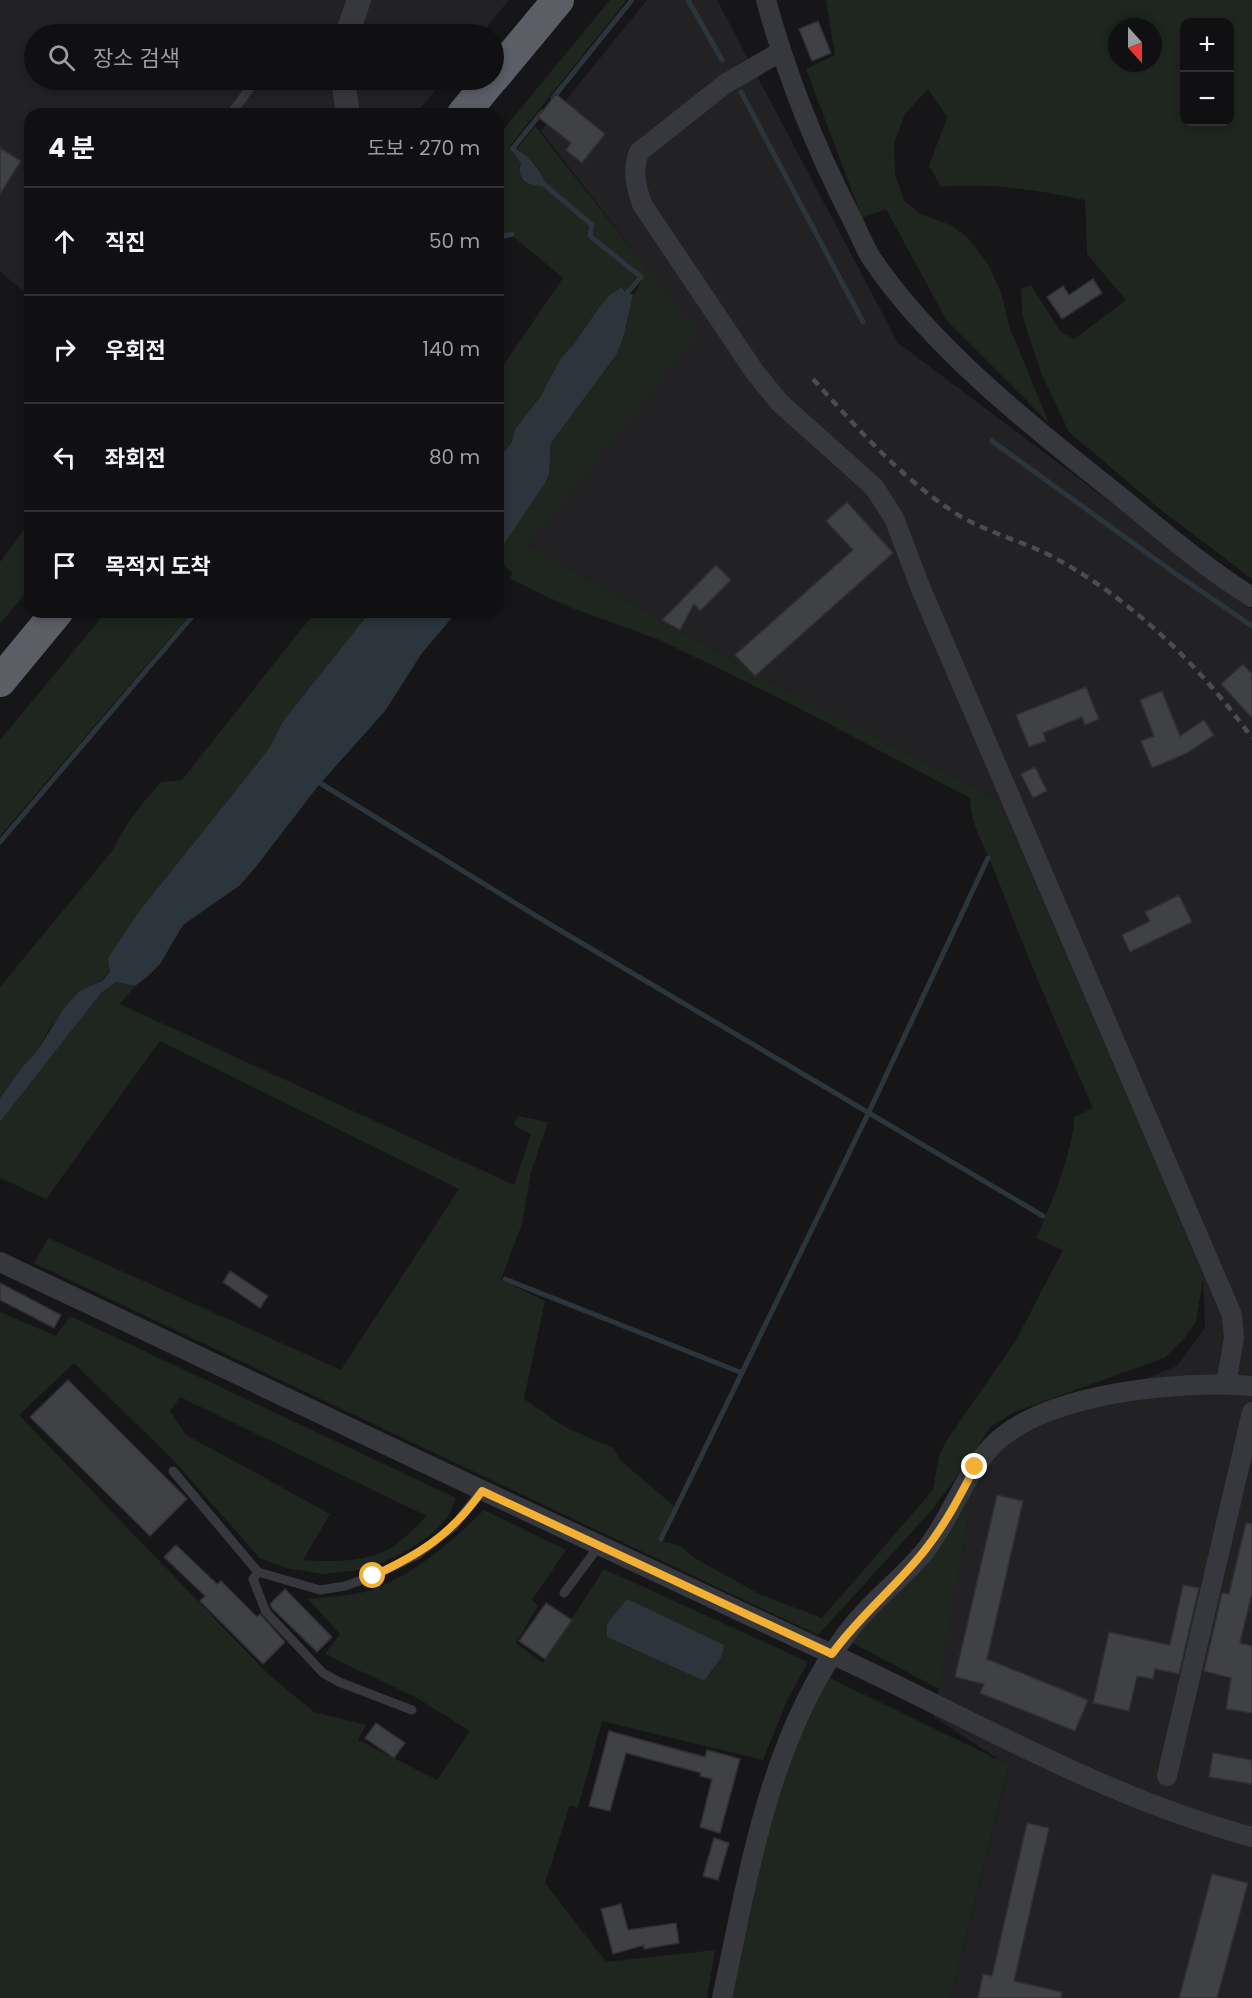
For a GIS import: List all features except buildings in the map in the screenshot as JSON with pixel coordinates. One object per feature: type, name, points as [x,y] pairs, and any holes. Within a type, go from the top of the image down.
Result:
[{"type":"highway","points":[[504,64],[558,0]]},
{"type":"highway","points":[[468,108],[482,90]]},
{"type":"highway","points":[[0,681],[52,618]]},
{"type":"street","points":[[350,24],[358,0]]},
{"type":"street","points":[[766,0],[780,52],[830,176],[869,254],[914,312],[962,361],[1072,459],[1201,562],[1252,597]]},
{"type":"street","points":[[780,52],[725,84],[639,152],[634,163],[637,190],[642,204],[754,371],[780,403],[874,487],[894,518],[921,589],[1232,1315],[1234,1338],[1226,1384]]},
{"type":"street","points":[[344,90],[347,108]]},
{"type":"street","points":[[0,1262],[832,1654],[1084,1776],[1179,1815],[1252,1837]]},
{"type":"street","points":[[722,1998],[755,1852],[788,1737],[810,1691],[849,1631],[924,1552],[946,1522],[981,1459],[994,1443],[1019,1426],[1068,1405],[1105,1396],[1183,1384],[1252,1386]]},
{"type":"street","points":[[1167,1776],[1252,1412]]},
{"type":"lane","points":[[235,108],[249,90]]},
{"type":"lane","points":[[172,1471],[258,1572],[320,1590],[345,1586],[373,1576],[417,1555],[453,1527],[482,1491]]},
{"type":"lane","points":[[564,1593],[599,1546]]},
{"type":"lane","points":[[258,1572],[253,1579],[266,1612],[323,1672],[339,1682],[412,1710]]},
{"type":"shaded area","points":[[0,0],[509,0],[489,24],[24,24],[24,90],[436,90],[421,108],[24,108],[24,291],[0,272]]},
{"type":"shaded area","points":[[610,0],[627,0],[509,147],[521,163],[519,168],[529,184],[543,186],[556,194],[590,226],[588,237],[637,277],[625,292],[623,288],[610,295],[600,306],[574,344],[561,358],[540,397],[515,429],[512,442],[504,452],[504,364],[563,278],[509,233],[504,234],[504,129]]},
{"type":"shaded area","points":[[647,0],[717,0],[898,343],[1252,608],[1252,1998],[951,1998],[1009,1766],[934,1717],[978,1460],[987,1443],[1177,1366],[1205,1328],[1203,1278],[998,800],[774,684],[529,545],[697,333],[541,131]]},
{"type":"shaded area","points":[[826,0],[1252,0],[1252,579],[1161,510],[1069,432],[1042,375],[1022,313],[1021,289],[1031,285],[1060,331],[1074,339],[1126,300],[1087,254],[1085,200],[1013,188],[941,187],[929,166],[947,117],[928,89],[905,114],[894,143],[895,174],[904,200],[920,214],[951,225],[968,238],[988,264],[1002,295],[1009,326],[1049,423],[947,321],[886,209],[862,218],[806,69],[835,55]]},
{"type":"shaded area","points":[[535,126],[698,333],[529,545],[774,684],[998,800],[1158,1167],[1203,1278],[1196,1322],[1183,1340],[1164,1358],[1014,1412],[990,1427],[969,1461],[930,1512],[818,1635],[34,1263],[48,1238],[341,1370],[459,1189],[160,1041],[46,1199],[0,1178],[0,1122],[101,993],[116,982],[135,986],[120,1004],[514,1185],[531,1134],[518,1128],[514,1123],[518,1116],[548,1122],[531,1172],[522,1224],[501,1280],[545,1301],[524,1399],[565,1427],[613,1448],[621,1461],[674,1506],[658,1540],[681,1546],[696,1559],[759,1594],[822,1618],[933,1490],[939,1456],[947,1440],[1015,1342],[1063,1250],[1036,1238],[1066,1160],[1074,1117],[1093,1108],[980,837],[973,818],[970,798],[789,703],[660,640],[569,607],[509,578],[513,573],[504,566],[504,544],[544,485],[549,474],[551,443],[617,354],[628,320],[628,306],[643,278],[592,236],[595,225],[545,182],[536,165],[517,149]]},
{"type":"shaded area","points":[[509,147],[521,152],[535,165],[545,182],[543,186],[524,181],[520,173],[521,163]]},
{"type":"shaded area","points":[[622,287],[626,294],[633,294],[624,335],[617,354],[551,443],[549,474],[544,485],[504,544],[504,452],[512,442],[515,429],[540,397],[561,358],[610,295]]},
{"type":"shaded area","points":[[24,529],[24,595],[0,624],[0,562]]},
{"type":"shaded area","points":[[101,618],[187,618],[0,836],[0,740]]},
{"type":"shaded area","points":[[310,618],[365,618],[283,721],[271,745],[257,764],[140,910],[108,958],[111,971],[50,1027],[37,1051],[0,1098],[0,987],[113,850],[128,823],[161,782],[182,780]]},
{"type":"shaded area","points":[[365,618],[452,618],[422,653],[385,711],[318,786],[239,886],[183,925],[160,964],[147,977],[135,986],[116,982],[101,993],[0,1122],[0,1098],[37,1051],[65,1007],[80,991],[102,981],[110,972],[108,958],[140,910],[257,764],[271,745],[283,721]]},
{"type":"shaded area","points":[[0,1312],[56,1336],[70,1316],[456,1498],[448,1517],[432,1534],[408,1550],[370,1569],[323,1574],[285,1568],[260,1558],[175,1462],[74,1363],[19,1415],[268,1674],[314,1712],[366,1725],[358,1740],[437,1780],[470,1731],[417,1698],[325,1654],[340,1634],[308,1599],[368,1591],[399,1578],[445,1546],[484,1510],[566,1550],[532,1600],[538,1606],[516,1643],[543,1663],[604,1569],[808,1662],[786,1703],[763,1760],[602,1721],[578,1808],[570,1805],[545,1883],[606,1962],[715,1950],[707,1998],[0,1998]],"holes":[[[180,1397],[427,1516],[403,1539],[377,1554],[353,1560],[303,1560],[330,1514],[185,1434],[170,1411]],[[607,1637],[721,1658],[704,1681]]]},
{"type":"shaded area","points":[[978,1460],[939,1689],[851,1642],[895,1592]]},
{"type":"shaded area","points":[[627,1599],[724,1645],[721,1658],[704,1681],[607,1637],[607,1624]]},
{"type":"shaded area","points":[[828,1677],[1009,1765],[951,1998],[729,1998],[762,1851],[798,1735]]},
{"type":"waterway","points":[[553,98],[632,0]]},
{"type":"waterway","points":[[688,0],[722,60]]},
{"type":"waterway","points":[[741,92],[863,322]]},
{"type":"waterway","points":[[516,152],[513,148],[542,112]]},
{"type":"waterway","points":[[539,180],[592,225],[590,236],[641,277],[626,294]]},
{"type":"waterway","points":[[504,236],[512,234]]},
{"type":"waterway","points":[[992,441],[1173,572],[1252,626]]},
{"type":"waterway","points":[[0,842],[191,618]]},
{"type":"waterway","points":[[320,783],[546,922],[1043,1216]]},
{"type":"waterway","points":[[661,1539],[868,1114],[988,858]]},
{"type":"waterway","points":[[505,1279],[742,1373]]},
{"type":"railway","points":[[813,379],[880,451],[935,499],[967,520],[1055,558],[1112,594],[1138,615],[1188,661],[1232,711],[1252,738]]},
{"type":"route","points":[[373,1576],[417,1555],[435,1542],[453,1527],[482,1491],[832,1654],[849,1631],[924,1552],[946,1522],[975,1467]]}]
